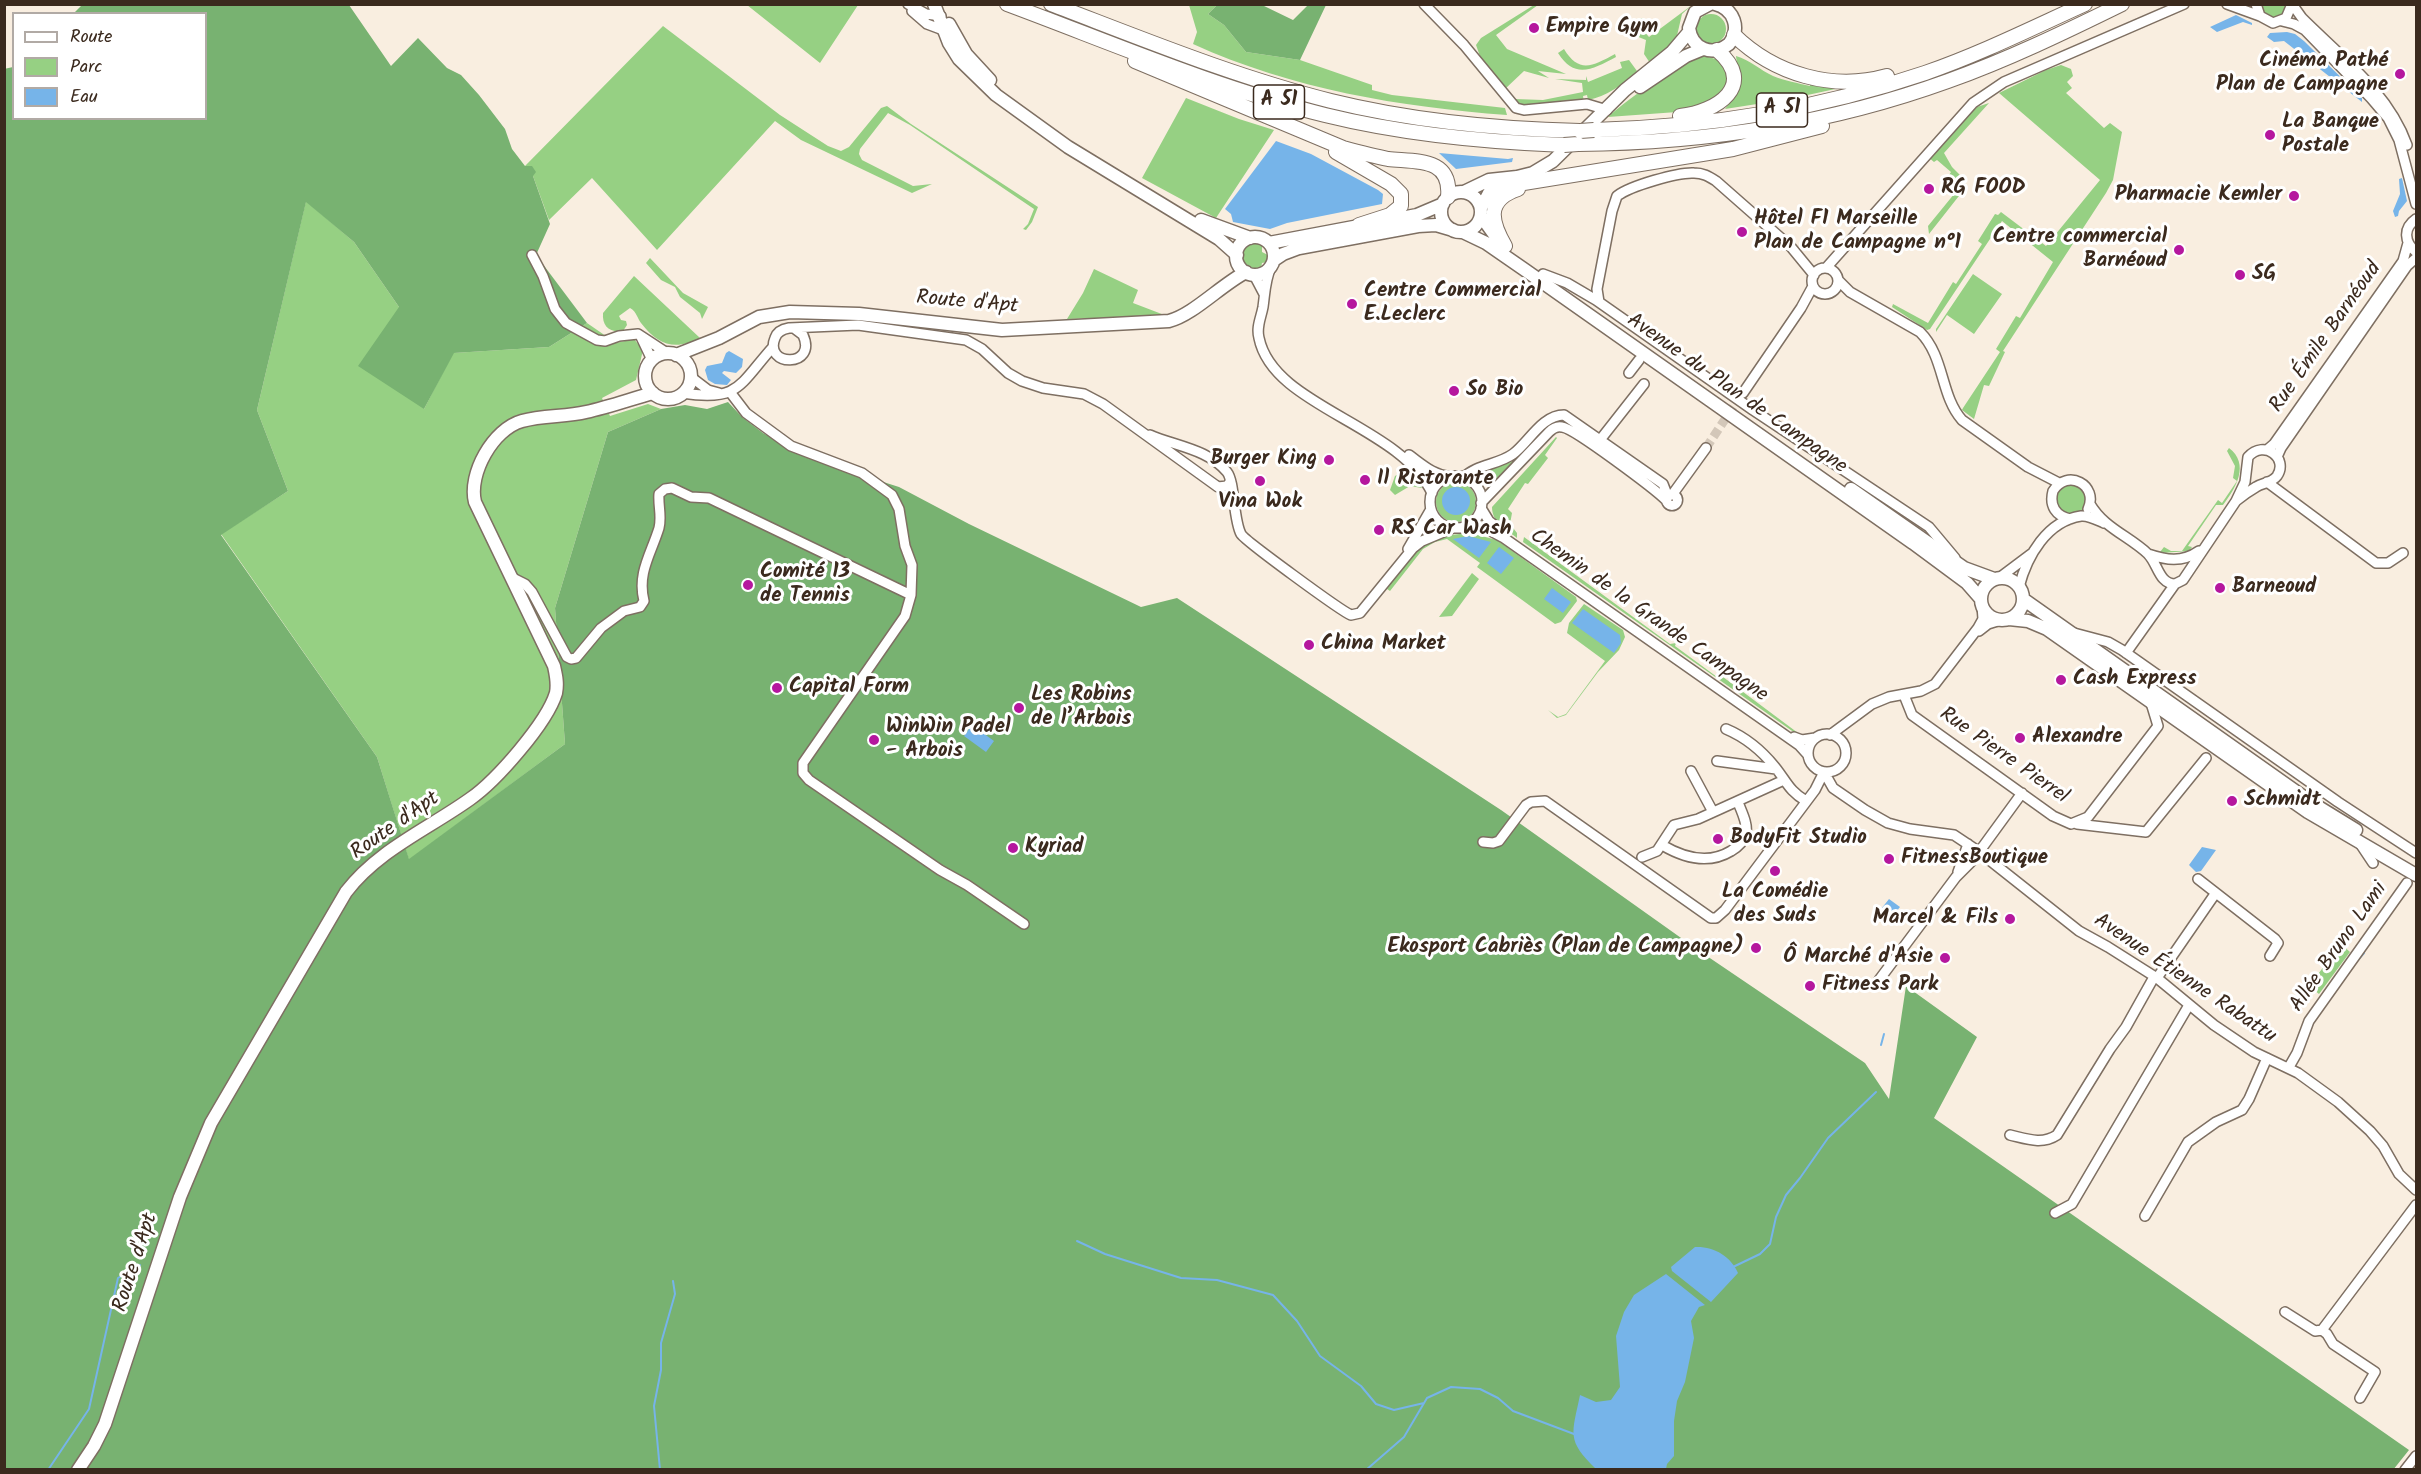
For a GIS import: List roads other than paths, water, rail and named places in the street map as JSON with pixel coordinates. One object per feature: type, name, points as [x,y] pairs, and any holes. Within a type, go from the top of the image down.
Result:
[{"type":"highway","points":[[1000,4],[1353,151],[1435,166],[1446,176],[1449,188],[1446,200]]},
{"type":"highway","name":"A 51","points":[[1007,4],[1232,87],[1324,114],[1431,134],[1564,145],[1588,130],[1652,143],[1697,139],[1770,128],[1885,101],[1986,66],[2122,4]]},
{"type":"highway","name":"A 51","points":[[1051,4],[1214,65],[1305,94],[1373,110],[1482,125],[1588,130],[1706,122],[1813,104],[1892,84],[1965,58],[2085,4]]},
{"type":"highway","points":[[1734,35],[1756,54],[1773,64],[1790,71],[1838,82],[1877,79],[1942,58],[1965,58]]},
{"type":"highway","points":[[1588,130],[1685,116],[1717,105],[1730,94],[1734,81],[1730,66],[1710,50]]},
{"type":"highway","points":[[1499,187],[1749,145],[1864,114],[1885,101]]},
{"type":"highway","points":[[1268,117],[1330,148],[1398,190],[1402,198],[1399,209],[1390,215],[1359,225]]},
{"type":"highway","points":[[1505,246],[1493,220],[1498,201],[1506,193],[1536,182]]},
{"type":"main road","points":[[1607,110],[1686,56],[1726,46],[1734,35],[1735,24],[1727,7],[1715,4]]},
{"type":"main road","points":[[1269,243],[1417,214],[1455,193],[1464,192],[1489,180],[1517,177],[1533,172],[1553,161],[1626,90],[1672,52],[1689,32],[1693,15],[1701,7],[1708,5]]},
{"type":"main road","points":[[938,8],[943,30],[959,59],[984,86],[1010,106],[1068,147],[1219,239],[1237,256],[1241,268],[1250,274],[1261,274],[1272,264],[1274,254],[1269,243],[1260,238],[1250,238],[1212,225],[1159,201]]},
{"type":"main road","points":[[938,8],[962,49],[980,70],[1010,99],[1068,147]]},
{"type":"main road","points":[[1689,32],[1693,40],[1710,50]]},
{"type":"main road","points":[[1446,200],[1443,219],[1458,231],[1477,224],[1489,193],[1517,177]]},
{"type":"main road","points":[[1464,192],[1472,195],[1481,212]]},
{"type":"main road","name":"Avenue du Plan de Campagne","points":[[1481,212],[1496,238],[1543,274],[1960,565],[1979,575],[1997,579]]},
{"type":"main road","name":"Avenue du Plan de Campagne","points":[[1272,264],[1295,249],[1418,226],[1441,225],[1486,243],[1898,532],[1967,583],[1982,603]]},
{"type":"main road","points":[[1237,256],[1241,244],[1250,238]]},
{"type":"main road","name":"Route d'Apt","points":[[1210,295],[1226,276],[1237,256]]},
{"type":"main road","name":"Route d'Apt","points":[[672,354],[719,338],[759,317],[790,312],[860,314],[1002,330],[1154,323],[1182,317],[1210,295],[1250,274]]},
{"type":"main road","name":"Route d'Apt","points":[[690,373],[698,357],[719,338]]},
{"type":"main road","points":[[659,354],[672,354],[685,360],[690,373],[690,384],[683,393],[674,398],[665,398],[653,393],[646,382],[646,375],[652,360],[659,354]]},
{"type":"main road","name":"Route d'Apt","points":[[607,406],[630,393],[646,375]]},
{"type":"main road","name":"Route d'Apt","points":[[78,1470],[105,1424],[180,1197],[211,1123],[346,892],[369,865],[472,799],[492,781],[529,738],[554,699],[557,680],[554,666],[487,530],[473,495],[475,473],[482,459],[505,431],[521,421],[579,414],[653,393]]},
{"type":"main road","points":[[2412,879],[2358,841],[2299,806],[2047,629],[2028,621],[1992,617],[1982,603],[1986,585],[1997,579],[2010,580],[2021,593],[2066,630],[2312,803],[2416,866]]},
{"type":"main road","points":[[2005,619],[2021,609],[2021,593]]},
{"type":"street","points":[[907,4],[926,14],[938,8]]},
{"type":"street","points":[[907,4],[927,24],[943,30]]},
{"type":"street","points":[[1424,4],[1464,45],[1516,108],[1524,110],[1587,104],[1607,110]]},
{"type":"street","points":[[1743,393],[1801,308],[1820,271],[1851,242],[1973,103],[1989,90],[2184,4]]},
{"type":"street","points":[[2227,4],[2260,16],[2268,22],[2282,21],[2305,30],[2379,107],[2399,140],[2416,204]]},
{"type":"street","points":[[2256,4],[2260,16]]},
{"type":"street","points":[[2282,21],[2290,14],[2292,4]]},
{"type":"street","points":[[2292,4],[2302,18],[2392,111],[2403,134],[2416,179]]},
{"type":"street","points":[[1599,302],[1597,289],[1617,196],[1635,186],[1692,172],[1705,174],[1820,271],[1836,277],[1850,292],[1920,332],[1932,345],[1958,415],[2036,472],[2060,483]]},
{"type":"street","name":"Rue Émile Barnéoud","points":[[2185,577],[2236,501],[2245,482],[2246,461],[2252,453],[2260,449],[2267,450],[2274,444],[2405,257],[2408,243],[2407,231],[2416,212]]},
{"type":"street","points":[[1833,290],[1838,263],[1851,242]]},
{"type":"street","points":[[2408,243],[2416,252]]},
{"type":"street","points":[[532,255],[543,276],[555,309],[566,323],[597,340],[604,341],[638,333],[672,354]]},
{"type":"street","name":"Rue Émile Barnéoud","points":[[2277,457],[2407,266],[2416,258]]},
{"type":"street","points":[[1272,264],[1266,277],[1265,295],[1258,325],[1259,339],[1273,368],[1294,387],[1369,432],[1403,457],[1415,468],[1432,493]]},
{"type":"street","points":[[1250,274],[1265,295]]},
{"type":"street","points":[[1543,274],[1580,290],[1599,302],[1753,410],[1929,527],[1960,565]]},
{"type":"street","points":[[1580,290],[1590,286],[1601,276]]},
{"type":"street","points":[[1813,286],[1823,294]]},
{"type":"street","points":[[1801,308],[1812,297],[1833,290],[1850,292]]},
{"type":"street","points":[[1262,312],[1268,346],[1284,372],[1319,398],[1370,427],[1427,470],[1437,475],[1463,478],[1475,485],[1479,490],[1481,505]]},
{"type":"street","points":[[683,393],[713,397],[727,393],[745,380],[773,346],[779,332],[789,328],[858,325],[966,340],[982,349],[1011,375],[1043,388],[1077,392],[1094,398],[1218,487],[1234,508]]},
{"type":"street","points":[[773,346],[778,356],[794,360],[803,354],[813,332],[823,327]]},
{"type":"street","points":[[795,329],[803,335],[806,345]]},
{"type":"street","points":[[638,333],[648,347],[652,360]]},
{"type":"street","points":[[758,363],[778,356]]},
{"type":"street","points":[[1629,373],[1639,360]]},
{"type":"street","points":[[690,373],[708,390],[727,393],[746,413],[791,446],[862,473],[892,495],[899,509],[905,546],[912,565],[911,594],[905,616],[803,763],[803,773],[809,780],[940,870],[968,885],[1024,924]]},
{"type":"street","points":[[1600,440],[1644,384]]},
{"type":"street","points":[[1463,478],[1469,472],[1512,455],[1541,426],[1558,415],[1569,418],[1663,484],[1672,496]]},
{"type":"street","points":[[1142,431],[1193,450],[1223,469],[1229,476],[1234,508],[1243,538],[1348,614],[1354,615],[1360,612],[1417,545],[1474,521],[1481,505],[1553,428],[1561,426],[1570,429],[1672,496]]},
{"type":"street","points":[[1672,496],[1706,448]]},
{"type":"street","points":[[1188,466],[1186,455],[1193,450]]},
{"type":"street","points":[[2267,450],[2277,457],[2279,467],[2277,475],[2288,497]]},
{"type":"street","points":[[2036,472],[2053,491]]},
{"type":"street","points":[[2247,472],[2253,480],[2265,483],[2288,497],[2376,563],[2388,564],[2403,553]]},
{"type":"street","name":"Rue Émile Barnéoud","points":[[2236,501],[2277,475]]},
{"type":"street","points":[[1395,569],[1431,509],[1432,493],[1443,480],[1451,477]]},
{"type":"street","points":[[2021,593],[2023,574],[2048,531],[2054,509],[2051,497],[2053,491],[2060,483],[2070,480],[2080,482],[2089,492],[2090,504],[2105,523],[2148,554],[2168,560],[2178,560],[2201,550]]},
{"type":"street","points":[[1218,487],[1224,487],[1230,482]]},
{"type":"street","points":[[511,577],[525,584],[532,592],[567,657],[576,658],[601,628],[624,610],[640,607],[644,601],[640,586],[641,577],[659,527],[659,494],[665,489],[672,488],[691,497],[709,498],[911,594]]},
{"type":"street","points":[[2081,516],[2090,504]]},
{"type":"street","name":"Chemin de la Grande Campagne","points":[[1481,505],[1490,521],[1506,535],[1767,719],[1799,740],[1815,738]]},
{"type":"street","points":[[1431,509],[1439,522],[1456,528]]},
{"type":"street","points":[[2054,509],[2064,518],[2070,519]]},
{"type":"street","points":[[2048,531],[2062,521],[2081,516],[2105,523]]},
{"type":"street","name":"Chemin de la Grande Campagne","points":[[1456,528],[1485,528],[1504,538],[1799,745],[1808,754]]},
{"type":"street","points":[[1997,579],[2011,571],[2035,550]]},
{"type":"street","points":[[2148,554],[2163,580],[2175,584]]},
{"type":"street","points":[[2160,572],[2162,565],[2168,560]]},
{"type":"street","points":[[2126,653],[2175,584],[2185,577],[2186,569],[2178,560]]},
{"type":"street","points":[[1807,800],[1813,786],[1813,766],[1808,754],[1815,738],[1830,735],[1882,699],[1927,689],[1938,681],[1982,622],[1982,603]]},
{"type":"street","points":[[1971,639],[1985,626],[2005,619]]},
{"type":"street","points":[[2066,630],[2108,642],[2126,653],[2338,802],[2416,853]]},
{"type":"street","name":"Rue Pierre Pierrel","points":[[1904,695],[1912,716],[2064,822],[2075,824],[2088,817],[2158,726],[2151,703]]},
{"type":"street","points":[[1836,790],[1838,769],[1846,756],[1848,730],[1856,717]]},
{"type":"street","points":[[1726,729],[1752,744],[1776,769],[1791,791],[1807,800]]},
{"type":"street","points":[[1830,735],[1839,739],[1845,747]]},
{"type":"street","points":[[2075,824],[2146,832],[2206,758]]},
{"type":"street","points":[[1717,760],[1776,769]]},
{"type":"street","points":[[1813,766],[1824,772],[1836,790]]},
{"type":"street","points":[[1824,772],[1838,769]]},
{"type":"street","points":[[1691,771],[1713,812]]},
{"type":"street","points":[[1483,842],[1498,841],[1526,805],[1531,802],[1545,801],[1711,918],[1716,918],[1725,910],[1815,790],[1824,772]]},
{"type":"street","points":[[1642,857],[1655,852],[1662,845],[1666,834],[1674,825],[1693,821],[1784,780]]},
{"type":"street","points":[[1807,800],[1820,790],[1836,790]]},
{"type":"street","name":"Avenue Étienne Rabattu","points":[[1836,790],[1865,810],[1893,825],[1947,833],[1968,844],[2079,931],[2155,978],[2214,1025],[2267,1058],[2289,1067],[2338,1102],[2370,1131],[2383,1146],[2399,1174],[2416,1190]]},
{"type":"street","points":[[1876,984],[2022,793]]},
{"type":"street","points":[[1662,845],[1701,860],[1716,858],[1730,852],[1741,843],[1746,831],[1738,802]]},
{"type":"street","points":[[2338,802],[2350,827]]},
{"type":"street","points":[[2358,841],[2373,863]]},
{"type":"street","points":[[1956,877],[1968,844]]},
{"type":"street","points":[[2198,879],[2275,939],[2278,943],[2270,956]]},
{"type":"street","name":"Allée Bruno Lami","points":[[2289,1067],[2309,1021],[2412,879]]},
{"type":"street","points":[[2010,1136],[2040,1142],[2050,1140],[2057,1135],[2155,978],[2215,894]]},
{"type":"street","points":[[2055,1213],[2072,1204],[2189,1005]]},
{"type":"street","points":[[2145,1216],[2188,1142],[2216,1122],[2242,1110],[2249,1100],[2267,1058]]},
{"type":"street","points":[[2284,1312],[2315,1332],[2322,1330],[2416,1205]]},
{"type":"street","points":[[2322,1330],[2333,1344],[2375,1372],[2360,1398]]},
{"type":"street","points":[[2405,1470],[2416,1456]]},
{"type":"water","points":[[2236,15],[2252,25],[2243,22],[2217,32],[2210,27]]},
{"type":"water","points":[[2270,33],[2295,34],[2304,41],[2362,98],[2362,102],[2284,41],[2274,42],[2267,37]]},
{"type":"water","points":[[1276,141],[1311,154],[1378,190],[1383,194],[1382,204],[1287,223],[1270,229],[1233,222],[1231,214],[1225,209]]},
{"type":"water","points":[[1439,153],[1513,158],[1512,162],[1456,169]]},
{"type":"water","points":[[2402,178],[2407,201],[2395,217],[2393,211],[2400,194],[2399,179]]},
{"type":"water","points":[[729,351],[743,359],[742,367],[736,373],[724,371],[722,373],[731,380],[727,385],[715,384],[708,380],[705,370],[707,366],[722,363]]},
{"type":"water","points":[[1456,487],[1466,491],[1470,501],[1466,511],[1456,515],[1446,511],[1442,501],[1446,491]]},
{"type":"water","points":[[1468,536],[1491,542],[1479,558],[1453,539]]},
{"type":"water","points":[[1499,547],[1514,558],[1501,574],[1487,563]]},
{"type":"water","points":[[1552,588],[1571,602],[1563,613],[1544,599]]},
{"type":"water","points":[[1583,609],[1620,635],[1621,643],[1614,653],[1572,623]]},
{"type":"water","points":[[972,725],[994,741],[986,752],[964,736]]},
{"type":"water","points":[[2202,847],[2216,850],[2201,871],[2196,872],[2189,865]]},
{"type":"water","points":[[1889,899],[1900,907],[1887,923],[1877,914]]},
{"type":"water","points":[[1695,1247],[1708,1248],[1721,1253],[1738,1273],[1711,1302],[1672,1271],[1671,1267]]},
{"type":"water","points":[[1666,1274],[1705,1305],[1699,1307],[1691,1321],[1694,1338],[1685,1382],[1677,1401],[1674,1421],[1674,1456],[1666,1469],[1596,1469],[1580,1451],[1574,1436],[1580,1395],[1596,1402],[1611,1400],[1620,1387],[1616,1336],[1624,1312],[1634,1295]]},
{"type":"waterway","points":[[2357,961],[2364,953],[2362,951]]},
{"type":"waterway","points":[[1881,1045],[1884,1034]]},
{"type":"waterway","points":[[1733,1267],[1760,1254],[1770,1244],[1776,1217],[1786,1195],[1828,1138],[1876,1092]]},
{"type":"waterway","points":[[1077,1241],[1105,1254],[1181,1278],[1217,1280],[1273,1295],[1297,1321],[1320,1356],[1361,1386],[1376,1404],[1394,1410],[1424,1403]]},
{"type":"waterway","points":[[48,1470],[89,1409],[118,1278],[140,1265]]},
{"type":"waterway","points":[[660,1470],[654,1406],[661,1370],[661,1343],[675,1294],[673,1281]]},
{"type":"waterway","points":[[1366,1470],[1404,1437],[1427,1398],[1451,1387],[1480,1389],[1498,1398],[1513,1411],[1574,1434]]},
{"type":"tunnel","points":[[1706,448],[1741,395]]},
{"type":"place","name":"Empire Gym","points":[[1534,28]]},
{"type":"place","name":"Cinéma Pathé Plan de Campagne","points":[[2400,74]]},
{"type":"place","name":"La Banque Postale","points":[[2270,135]]},
{"type":"place","name":"RG FOOD","points":[[1929,189]]},
{"type":"place","name":"Pharmacie Kemler","points":[[2294,196]]},
{"type":"place","name":"Hôtel F1 Marseille Plan de Campagne n°1","points":[[1742,232]]},
{"type":"place","name":"Centre commercial Barnéoud","points":[[2179,250]]},
{"type":"place","name":"SG","points":[[2240,275]]},
{"type":"place","name":"Centre Commercial E.Leclerc","points":[[1352,304]]},
{"type":"place","name":"So Bio","points":[[1454,391]]},
{"type":"place","name":"Burger King","points":[[1329,460]]},
{"type":"place","name":"Il Ristorante","points":[[1365,480]]},
{"type":"place","name":"Vina Wok","points":[[1260,481]]},
{"type":"place","name":"RS Car Wash","points":[[1379,530]]},
{"type":"place","name":"Comité 13 de Tennis","points":[[748,585]]},
{"type":"place","name":"Barneoud","points":[[2220,588]]},
{"type":"place","name":"China Market","points":[[1309,645]]},
{"type":"place","name":"Cash Express","points":[[2061,680]]},
{"type":"place","name":"Capital Form","points":[[777,688]]},
{"type":"place","name":"Les Robins de l’Arbois","points":[[1019,708]]},
{"type":"place","name":"Alexandre","points":[[2020,738]]},
{"type":"place","name":"WinWin Padel - Arbois","points":[[874,740]]},
{"type":"place","name":"Schmidt","points":[[2232,801]]},
{"type":"place","name":"BodyFit Studio","points":[[1718,839]]},
{"type":"place","name":"Kyriad","points":[[1013,848]]},
{"type":"place","name":"FitnessBoutique","points":[[1889,859]]},
{"type":"place","name":"La Comédie des Suds","points":[[1775,871]]},
{"type":"place","name":"Marcel & Fils","points":[[2010,919]]},
{"type":"place","name":"Ekosport Cabriès (Plan de Campagne)","points":[[1756,948]]},
{"type":"place","name":"Ô Marché d'Asie","points":[[1945,958]]},
{"type":"place","name":"Fitness Park","points":[[1810,986]]}]
